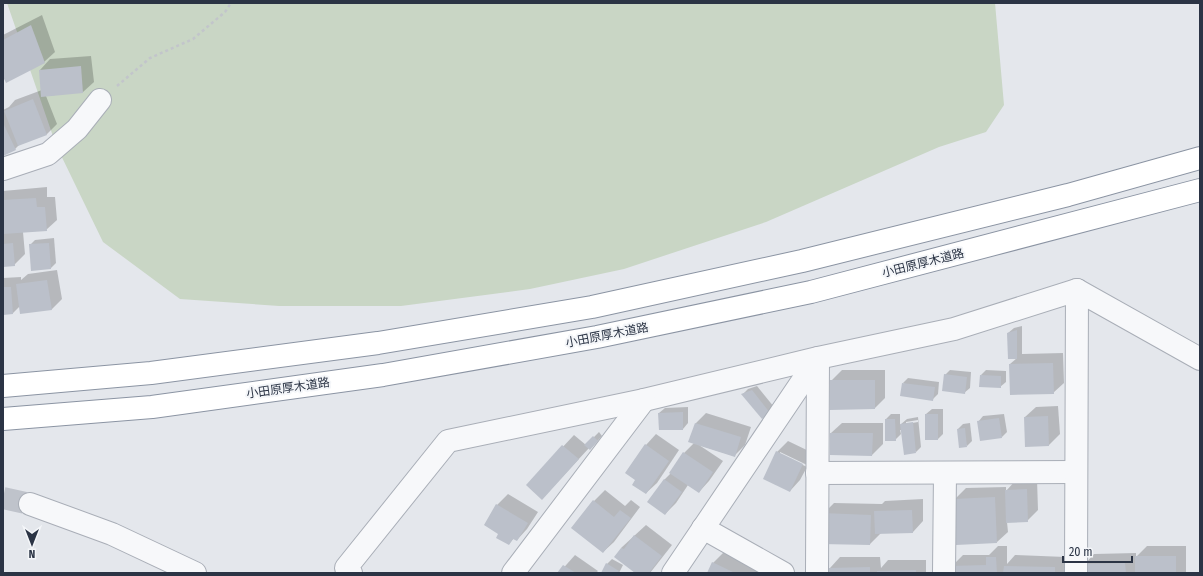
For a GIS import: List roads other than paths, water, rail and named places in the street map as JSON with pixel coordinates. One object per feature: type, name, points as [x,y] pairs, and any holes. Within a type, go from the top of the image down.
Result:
[{"type":"highway","points":[[3,386],[151,373],[378,343],[592,307],[802,261],[1068,195],[1200,158]]},
{"type":"highway","name":"小田原厚木道路","points":[[3,419],[152,407],[368,377],[597,337],[811,292],[1200,190]]},
{"type":"street","points":[[3,169],[48,154],[77,129],[100,100]]},
{"type":"street","points":[[1076,573],[1077,290]]},
{"type":"street","points":[[351,573],[346,568],[448,441],[644,400],[818,358],[954,329],[1077,290],[1200,359]]},
{"type":"street","points":[[817,573],[818,358]]},
{"type":"street","points":[[674,573],[818,358]]},
{"type":"street","points":[[513,573],[644,400]]},
{"type":"street","points":[[817,474],[1076,472]]},
{"type":"street","points":[[944,573],[945,473]]},
{"type":"street","points":[[30,504],[112,534],[195,573]]},
{"type":"street","points":[[703,528],[783,573]]},
{"type":"tunnel","points":[[3,498],[30,504]]}]
